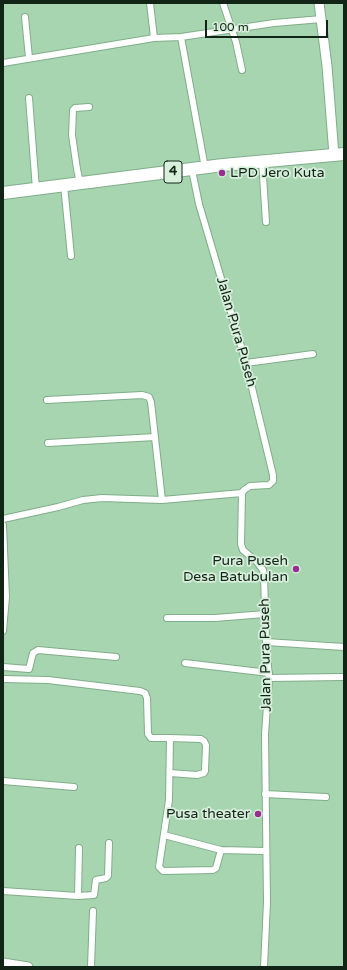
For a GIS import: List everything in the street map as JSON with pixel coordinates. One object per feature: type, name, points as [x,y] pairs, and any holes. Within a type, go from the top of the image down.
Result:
[{"type":"highway","name":"4","points":[[3,193],[262,161],[339,154]]},
{"type":"street","points":[[150,3],[154,38]]},
{"type":"street","points":[[223,3],[236,42],[242,70]]},
{"type":"street","points":[[319,3],[322,19],[330,106],[339,154]]},
{"type":"street","points":[[25,17],[29,58]]},
{"type":"street","points":[[3,63],[154,38],[181,36],[266,24],[322,19]]},
{"type":"street","points":[[181,36],[205,168]]},
{"type":"street","points":[[29,98],[36,189]]},
{"type":"street","points":[[80,183],[72,135],[73,110],[75,108],[89,107]]},
{"type":"street","points":[[262,161],[266,222]]},
{"type":"street","name":"Jalan Pura Puseh","points":[[192,170],[199,204],[246,363],[273,479],[272,483],[269,485],[248,487],[242,493],[243,550],[257,562],[263,570],[269,675],[266,734],[265,794],[267,902],[264,967]]},
{"type":"street","points":[[64,185],[71,256]]},
{"type":"street","points":[[246,363],[313,354]]},
{"type":"street","points":[[46,400],[146,395],[149,397],[151,402],[162,500]]},
{"type":"street","points":[[48,443],[155,437]]},
{"type":"street","points":[[3,519],[83,500],[102,498],[162,500],[242,493]]},
{"type":"street","points":[[3,525],[3,631]]},
{"type":"street","points":[[167,618],[215,618],[265,614]]},
{"type":"street","points":[[266,642],[344,647]]},
{"type":"street","points":[[3,667],[29,669],[33,653],[38,650],[116,657]]},
{"type":"street","points":[[185,663],[231,668],[269,675],[343,677]]},
{"type":"street","points":[[3,679],[48,680],[140,691],[145,693],[147,698],[147,731],[151,738],[201,739],[206,745],[204,773],[197,775],[170,773]]},
{"type":"street","points":[[170,738],[169,800],[159,865],[160,869],[164,871],[213,870],[216,868],[221,850]]},
{"type":"street","points":[[3,781],[74,787]]},
{"type":"street","points":[[265,794],[326,797]]},
{"type":"street","points":[[164,835],[221,850],[266,852]]},
{"type":"street","points":[[3,891],[78,896],[94,895],[96,880],[107,877],[109,843]]},
{"type":"street","points":[[78,896],[79,848]]},
{"type":"street","points":[[91,967],[93,911]]},
{"type":"street","points":[[3,963],[28,967]]},
{"type":"place","name":"LPD Jero Kuta","points":[[222,173]]},
{"type":"place","name":"Pura Puseh Desa Batubulan","points":[[296,569]]},
{"type":"place","name":"Pusa theater","points":[[258,814]]}]
